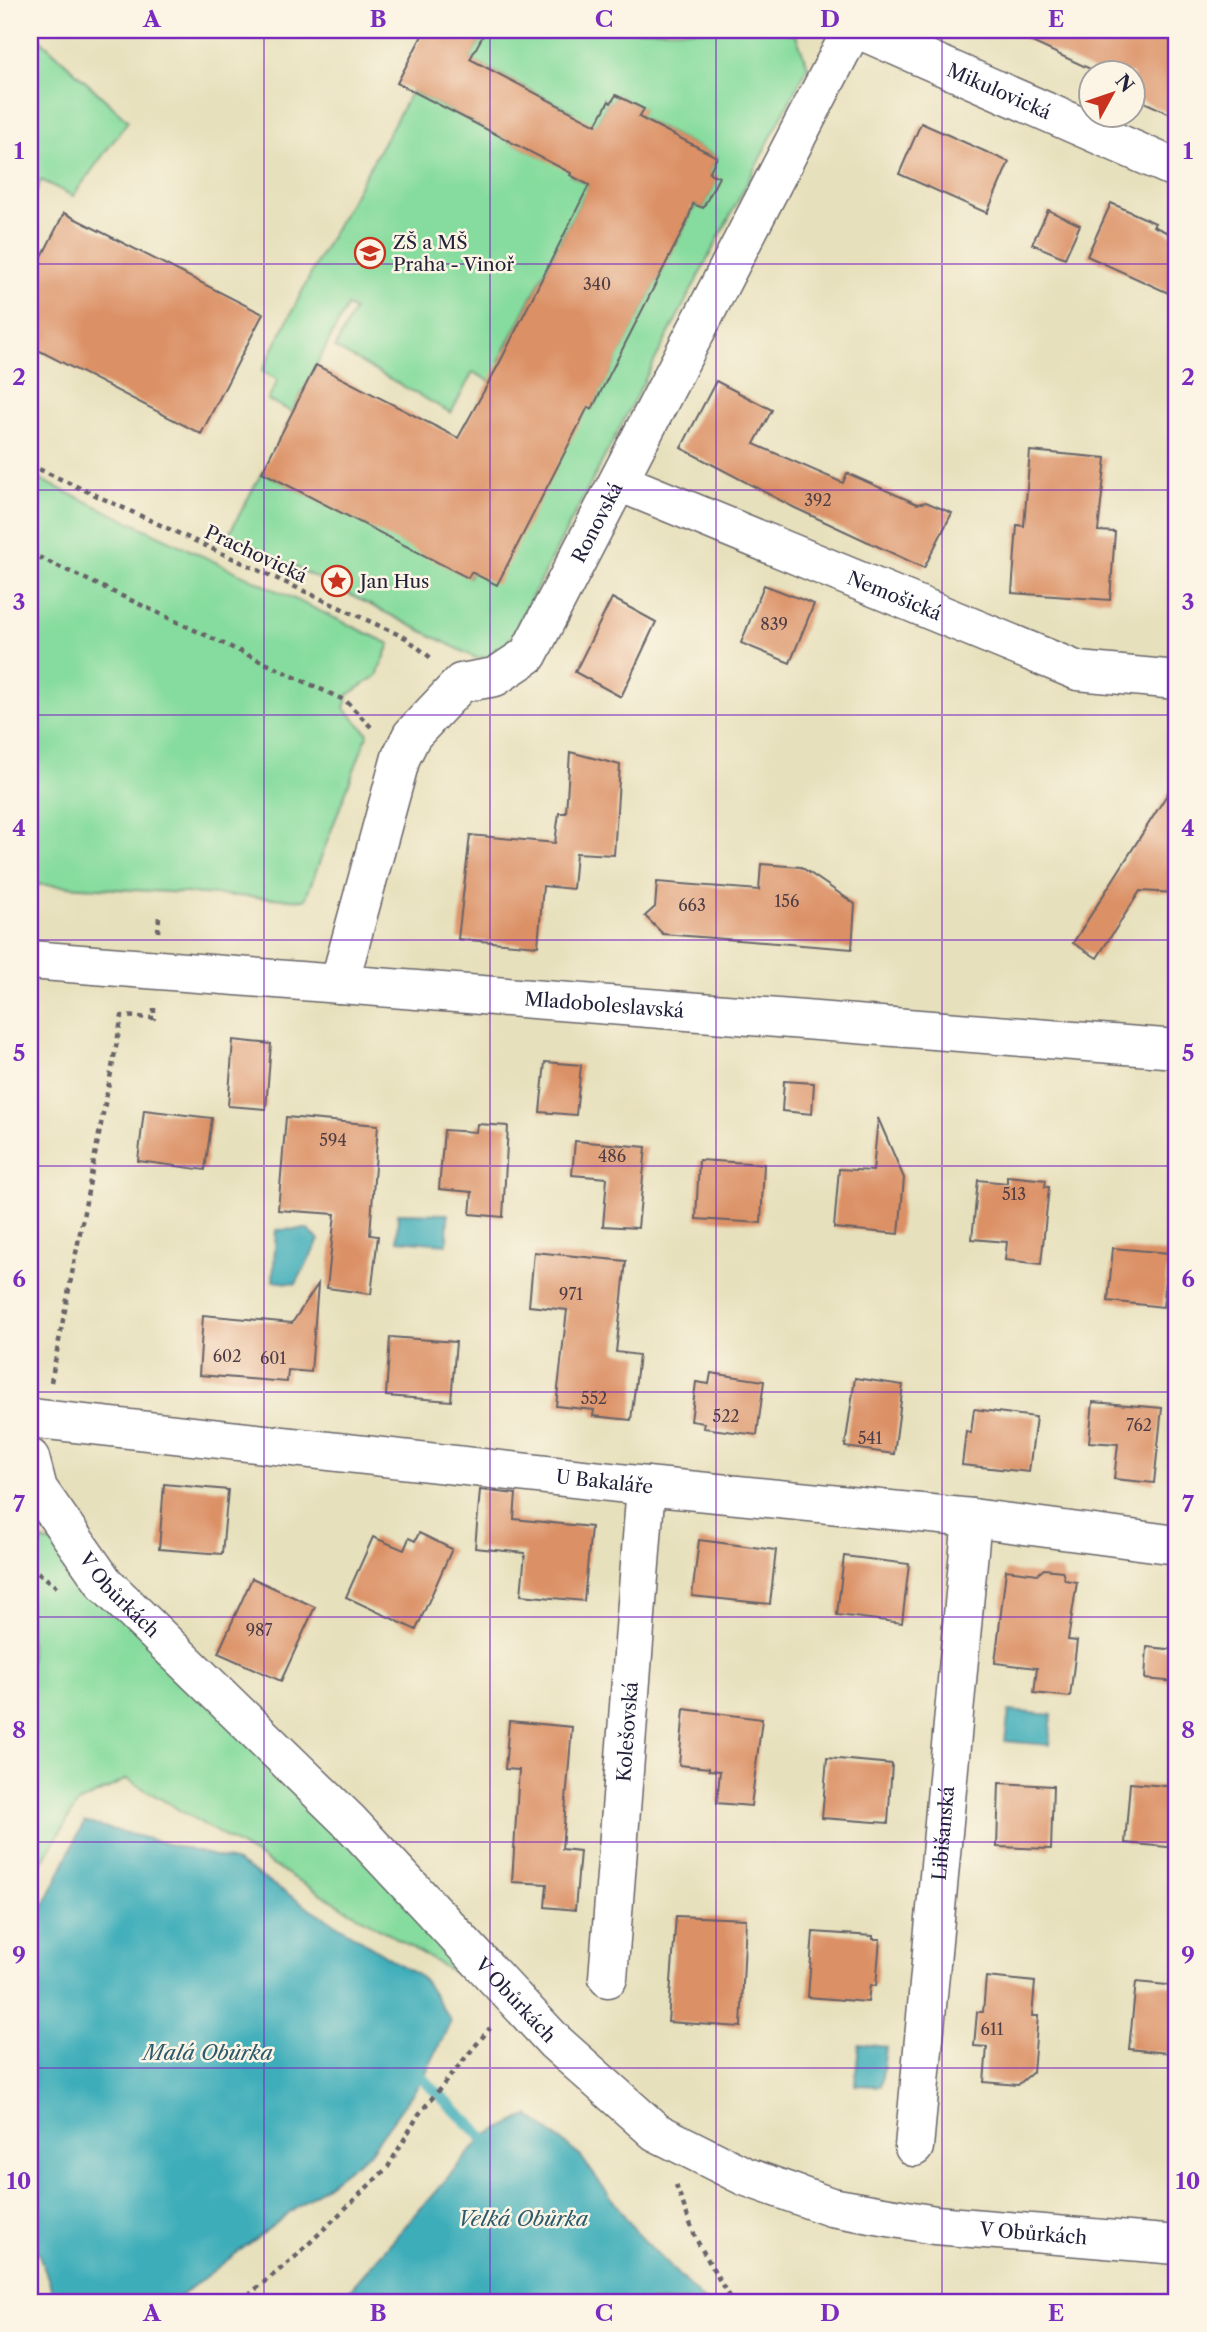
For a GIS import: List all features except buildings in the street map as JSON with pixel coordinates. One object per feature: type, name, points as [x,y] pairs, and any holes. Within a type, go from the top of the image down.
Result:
[{"type":"street","name":"Ronovská","points":[[461,683],[495,677],[528,655],[852,30]]},
{"type":"street","name":"Mikulovická","points":[[860,30],[1177,169]]},
{"type":"street","name":"Nemošická","points":[[619,482],[1078,671],[1177,680]]},
{"type":"street","points":[[339,984],[401,757],[412,736],[461,683]]},
{"type":"street","name":"Mladoboleslavská","points":[[30,960],[1177,1049]]},
{"type":"street","name":"U Bakaláře","points":[[37,1418],[646,1486],[972,1518],[1177,1545]]},
{"type":"street","name":"V Obůrkách","points":[[30,1458],[38,1489],[104,1584],[350,1822],[555,2042],[656,2132],[744,2176],[831,2207],[935,2225],[1177,2245]]},
{"type":"street","name":"Kolešovská","points":[[608,1978],[646,1486]]},
{"type":"street","name":"Libišanská","points":[[914,2147],[972,1518]]},
{"type":"path","name":"Prachovická","points":[[30,465],[406,638],[461,683]]},
{"type":"path","points":[[30,554],[346,701],[401,757]]},
{"type":"path","points":[[37,1418],[122,1016],[154,1018],[159,916]]},
{"type":"path","points":[[240,2302],[295,2257],[388,2167],[419,2114],[458,2070],[513,1998]]},
{"type":"path","points":[[656,2132],[696,2239],[732,2302]]},
{"type":"green space","points":[[30,30],[128,121],[73,196],[41,180],[30,208]]},
{"type":"green space","points":[[486,30],[782,30],[796,36],[808,66],[501,656],[476,658],[229,534],[262,472],[469,577],[560,392],[592,408],[695,206],[693,204],[703,208],[718,178],[709,173],[717,157],[639,117],[643,109],[616,95],[611,103],[608,102],[570,175],[589,185],[499,361],[509,367],[490,381],[473,372],[451,413],[335,348],[354,310],[347,306],[292,412],[268,400],[278,380],[262,371],[319,258],[412,91],[547,160],[573,112],[470,59]]},
{"type":"green space","points":[[30,475],[390,644],[377,676],[348,695],[344,708],[368,733],[305,900],[30,884]]},
{"type":"green space","points":[[43,1540],[79,1555],[512,2007],[127,1779],[78,1803],[30,1881],[30,1565]]},
{"type":"water","points":[[398,1213],[448,1214],[447,1244],[397,1240]]},
{"type":"water","points":[[307,1229],[319,1240],[296,1284],[273,1281],[276,1230]]},
{"type":"water","points":[[1009,1711],[1052,1715],[1049,1745],[1005,1741]]},
{"type":"water","name":"Malá Obůrka","points":[[84,1822],[237,1862],[423,1979],[451,2021],[423,2079],[369,2153],[172,2302],[57,2302],[30,2231],[30,1935]]},
{"type":"water","points":[[859,2044],[886,2047],[881,2086],[855,2085]]},
{"type":"water","name":"Velká Obůrka","points":[[529,2115],[581,2157],[637,2233],[705,2302],[339,2302],[483,2137]]},
{"type":"waterway","points":[[408,2078],[423,2079],[483,2137],[492,2151]]},
{"type":"place","name":"ZŠ a MŠ Praha - Vinoř","points":[[370,253]]},
{"type":"place","name":"Jan Hus","points":[[337,581]]}]
